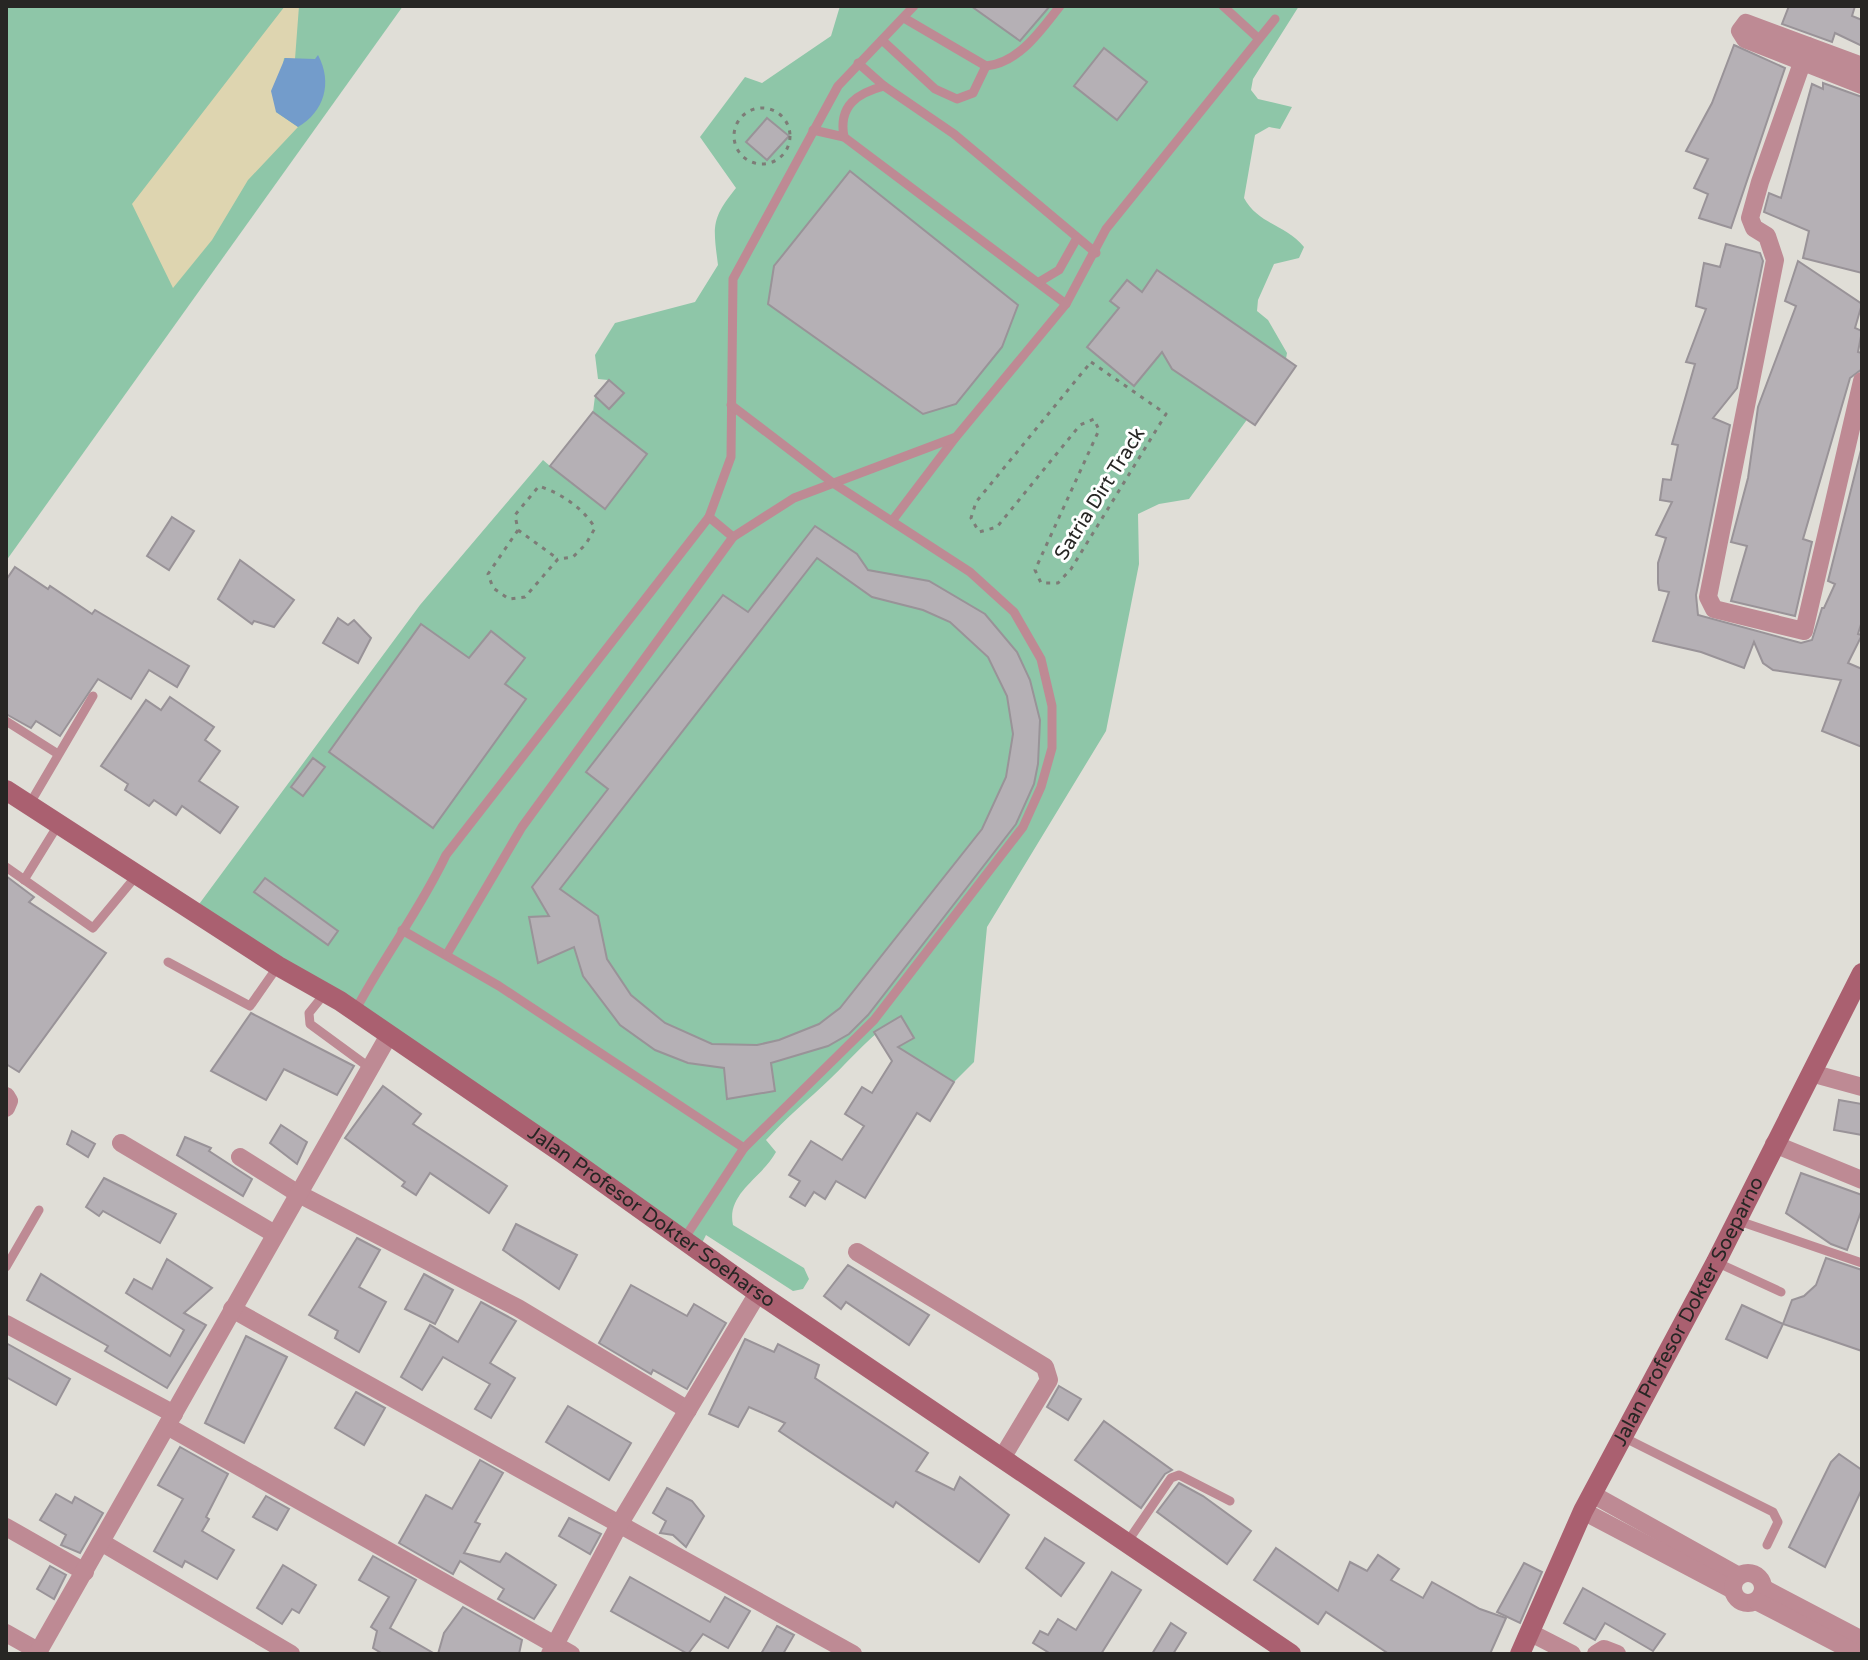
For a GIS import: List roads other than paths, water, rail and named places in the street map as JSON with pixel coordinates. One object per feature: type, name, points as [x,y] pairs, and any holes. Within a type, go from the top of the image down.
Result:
[{"type":"street","points":[[1856,73],[1805,54],[1750,218],[1754,228],[1767,236],[1775,260],[1708,597],[1714,609],[1804,631],[1862,381]]},
{"type":"street","name":"Jalan Profesor Dokter Soeharso","points":[[6,790],[278,966],[355,1011],[758,1293],[1291,1654]]},
{"type":"street","name":"Jalan Profesor Dokter Soeparno","points":[[1520,1654],[1587,1502],[1716,1262],[1862,973]]},
{"type":"street","points":[[6,1633],[37,1653],[273,1233],[389,1035]]},
{"type":"street","points":[[1811,1073],[1862,1087]]},
{"type":"street","points":[[6,1096],[9,1101],[6,1108]]},
{"type":"street","points":[[121,1143],[273,1233]]},
{"type":"street","points":[[1774,1144],[1862,1180]]},
{"type":"street","points":[[240,1157],[297,1193],[518,1308],[688,1410]]},
{"type":"street","points":[[857,1252],[1045,1367],[1049,1380],[1002,1458]]},
{"type":"street","points":[[6,1324],[559,1651],[620,1523],[758,1293]]},
{"type":"street","points":[[232,1309],[853,1654]]},
{"type":"street","points":[[1587,1502],[1736,1583],[1743,1602],[1760,1595],[1862,1640]]},
{"type":"street","points":[[6,1527],[85,1572]]},
{"type":"street","points":[[101,1542],[291,1654]]},
{"type":"street","points":[[1736,1583],[1752,1573],[1761,1579],[1760,1595]]},
{"type":"street","points":[[1760,1595],[1858,1654]]},
{"type":"street","points":[[1529,1632],[1572,1654]]},
{"type":"street","points":[[1596,1654],[1604,1649],[1617,1654]]},
{"type":"lane","points":[[355,1011],[428,892],[446,855],[709,517],[731,457],[733,279],[838,86],[914,6]]},
{"type":"lane","points":[[904,18],[986,66],[995,65],[1024,49],[1060,6]]},
{"type":"lane","points":[[1223,6],[1258,38]]},
{"type":"lane","points":[[892,521],[956,437],[1066,304],[1096,253],[1106,229],[1275,19]]},
{"type":"lane","points":[[882,40],[935,89],[957,99],[973,93],[986,66]]},
{"type":"lane","points":[[858,63],[884,86],[954,134],[1096,253]]},
{"type":"lane","points":[[844,137],[844,115],[850,103],[860,93],[884,86]]},
{"type":"lane","points":[[813,130],[844,137],[1066,304]]},
{"type":"lane","points":[[1039,282],[1059,270],[1077,238]]},
{"type":"lane","points":[[684,1239],[744,1148],[874,1020],[1014,839],[1041,787],[1052,748],[1052,706],[1041,659],[1014,612],[970,572],[833,483],[731,405]]},
{"type":"lane","points":[[447,954],[522,827],[733,537],[794,498],[956,437]]},
{"type":"lane","points":[[709,517],[733,537]]},
{"type":"lane","points":[[29,805],[93,696]]},
{"type":"lane","points":[[6,721],[58,754]]},
{"type":"lane","points":[[24,880],[58,824]]},
{"type":"lane","points":[[6,867],[93,928],[137,875]]},
{"type":"lane","points":[[402,930],[447,954],[744,1148]]},
{"type":"lane","points":[[168,962],[250,1006],[278,966]]},
{"type":"lane","points":[[326,992],[309,1013],[310,1024],[370,1068]]},
{"type":"lane","points":[[6,1267],[39,1210]]},
{"type":"lane","points":[[1736,1220],[1862,1263]]},
{"type":"lane","points":[[1716,1262],[1781,1292]]},
{"type":"lane","points":[[1622,1437],[1773,1512],[1778,1522],[1767,1545]]},
{"type":"lane","points":[[1126,1544],[1171,1478],[1179,1475],[1230,1501]]},
{"type":"water","points":[[318,55],[325,76],[323,96],[314,113],[298,127],[276,112],[271,91],[285,58],[315,59]]}]
